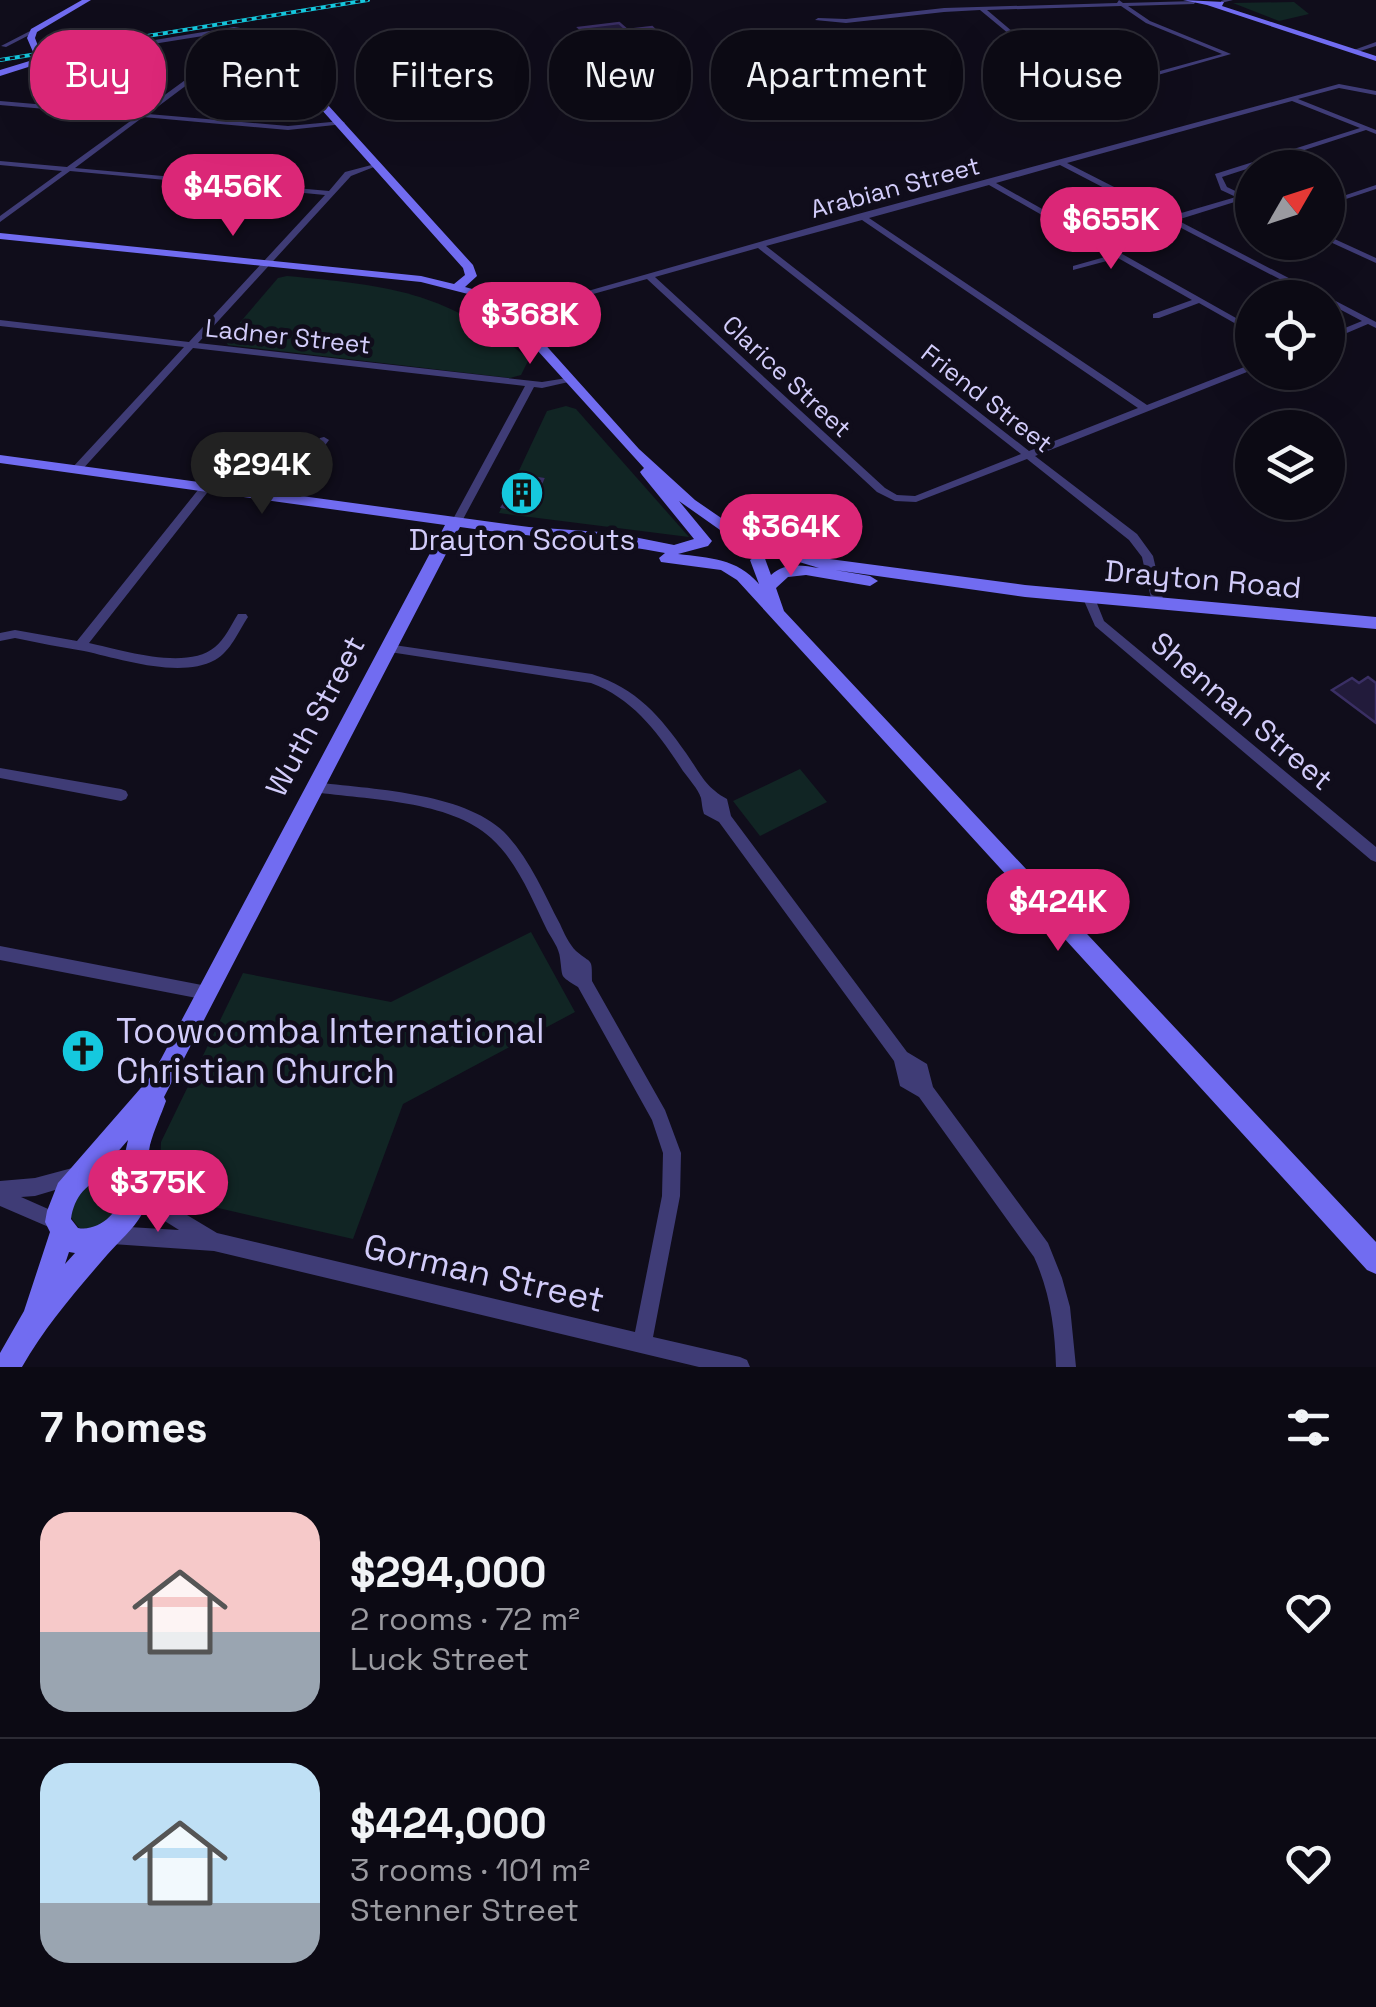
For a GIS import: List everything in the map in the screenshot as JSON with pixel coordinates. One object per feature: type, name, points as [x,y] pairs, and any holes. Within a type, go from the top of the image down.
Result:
[{"type":"main road","points":[[43,30],[87,0]]},
{"type":"main road","points":[[1191,1],[1221,2],[1376,59]]},
{"type":"main road","points":[[0,73],[30,63]]},
{"type":"main road","points":[[336,118],[469,267],[471,276],[458,287]]},
{"type":"main road","points":[[0,236],[458,287],[511,314],[634,452],[690,503],[735,532],[757,554],[777,612]]},
{"type":"main road","points":[[634,452],[703,542],[707,555],[742,576],[759,598],[777,612],[1376,1261]]},
{"type":"main road","points":[[0,459],[530,532],[614,538],[674,550],[703,542],[718,532],[735,532]]},
{"type":"main road","name":"Wuth Street","points":[[135,1181],[138,1145],[161,1082],[457,521]]},
{"type":"main road","points":[[530,532],[565,542],[744,567],[757,554]]},
{"type":"main road","name":"Drayton Road","points":[[757,554],[850,580],[1088,596],[1376,623]]},
{"type":"main road","name":"Drayton Road","points":[[757,554],[1026,591]]},
{"type":"main road","points":[[766,588],[784,572],[806,570]]},
{"type":"main road","name":"Wuth Street","points":[[84,1173],[127,1127],[161,1082]]},
{"type":"main road","points":[[8,1367],[34,1320],[131,1211],[135,1181],[128,1170],[108,1164],[84,1173],[63,1196],[60,1227],[34,1320]]},
{"type":"main road","points":[[60,1227],[81,1243],[108,1235]]},
{"type":"street","points":[[818,20],[1191,1]]},
{"type":"street","points":[[1119,2],[1148,22],[1228,54],[1158,73]]},
{"type":"street","points":[[982,9],[1008,30]]},
{"type":"street","points":[[846,21],[852,30]]},
{"type":"street","points":[[2,46],[30,37]]},
{"type":"street","points":[[1354,52],[1376,44]]},
{"type":"street","name":"Arabian Street","points":[[511,314],[1292,99],[1349,85],[1376,94]]},
{"type":"street","points":[[1292,99],[1376,132]]},
{"type":"street","points":[[0,104],[30,106]]},
{"type":"street","points":[[1334,115],[1346,127],[1340,136]]},
{"type":"street","points":[[166,117],[350,133]]},
{"type":"street","points":[[0,220],[135,120]]},
{"type":"street","points":[[288,128],[342,124]]},
{"type":"street","points":[[1296,150],[1366,128]]},
{"type":"street","points":[[1101,152],[1092,158],[1089,168],[1103,184]]},
{"type":"street","points":[[1062,162],[1289,280]]},
{"type":"street","points":[[0,163],[331,193]]},
{"type":"street","points":[[76,470],[348,174],[377,164]]},
{"type":"street","points":[[1235,169],[1220,174],[1221,186],[1235,193]]},
{"type":"street","points":[[988,182],[1235,320]]},
{"type":"street","points":[[1345,197],[1376,187]]},
{"type":"street","points":[[1172,219],[1235,199]]},
{"type":"street","points":[[861,216],[1146,409]]},
{"type":"street","name":"Friend Street","points":[[759,245],[1139,543],[1147,556],[1158,603]]},
{"type":"street","points":[[1345,246],[1376,261]]},
{"type":"street","points":[[1076,268],[1118,254]]},
{"type":"street","name":"Clarice Street","points":[[649,276],[881,490],[901,500],[916,498],[1027,455]]},
{"type":"street","points":[[1156,316],[1200,300]]},
{"type":"street","points":[[1345,309],[1372,323]]},
{"type":"street","name":"Ladner Street","points":[[0,323],[532,384],[570,379]]},
{"type":"street","points":[[1345,332],[1372,323]]},
{"type":"street","points":[[1027,455],[1235,374]]},
{"type":"street","name":"Wuth Street","points":[[457,521],[532,384]]},
{"type":"street","points":[[281,497],[324,440]]},
{"type":"street","points":[[80,646],[206,487]]},
{"type":"street","name":"Shennan Street","points":[[1088,596],[1099,623],[1376,856]]},
{"type":"street","points":[[0,638],[15,634],[180,664],[197,663],[220,650],[242,616]]},
{"type":"street","points":[[387,648],[592,678],[616,686],[642,707],[707,795],[709,810],[724,818],[900,1058],[906,1080],[925,1091],[1041,1250],[1052,1271],[1063,1313],[1066,1367]]},
{"type":"street","points":[[0,773],[121,795]]},
{"type":"street","points":[[314,788],[457,811],[484,822],[504,841],[568,954],[568,972],[584,982],[659,1116],[672,1152],[671,1196],[642,1344]]},
{"type":"street","points":[[0,952],[207,993]]},
{"type":"street","points":[[0,1194],[84,1173]]},
{"type":"street","name":"Gorman Street","points":[[135,1181],[166,1212],[214,1242]]},
{"type":"street","points":[[0,1194],[60,1227]]},
{"type":"street","name":"Gorman Street","points":[[108,1235],[214,1242],[740,1367]]},
{"type":"green space","points":[[1294,2],[1309,14],[1279,21],[1233,3]]},
{"type":"green space","points":[[278,278],[387,289],[443,305],[499,336],[529,359],[521,375],[510,378],[228,345],[225,340]]},
{"type":"green space","points":[[566,406],[576,409],[689,537],[499,513],[547,411]]},
{"type":"green space","points":[[800,769],[827,802],[760,836],[733,801]]},
{"type":"green space","points":[[531,932],[575,1012],[403,1104],[353,1239],[214,1207],[160,1168],[161,1142],[243,973],[391,1002]]},
{"type":"green space","points":[[106,1177],[114,1179],[122,1191],[118,1207],[102,1224],[79,1228],[70,1216],[74,1202],[87,1186]]},
{"type":"building","points":[[619,23],[627,30],[581,30]]},
{"type":"building","name":"Drayton Scouts","points":[[523,476],[543,479],[533,502],[526,501],[522,511],[502,507]]},
{"type":"building","points":[[1368,677],[1376,683],[1376,723],[1332,690],[1352,678],[1359,683]]},
{"type":"railway","points":[[0,60],[368,0]]},
{"type":"place","name":"Drayton Scouts","points":[[522,493]]},
{"type":"place","name":"Toowoomba International Christian Church","points":[[83,1051]]}]
